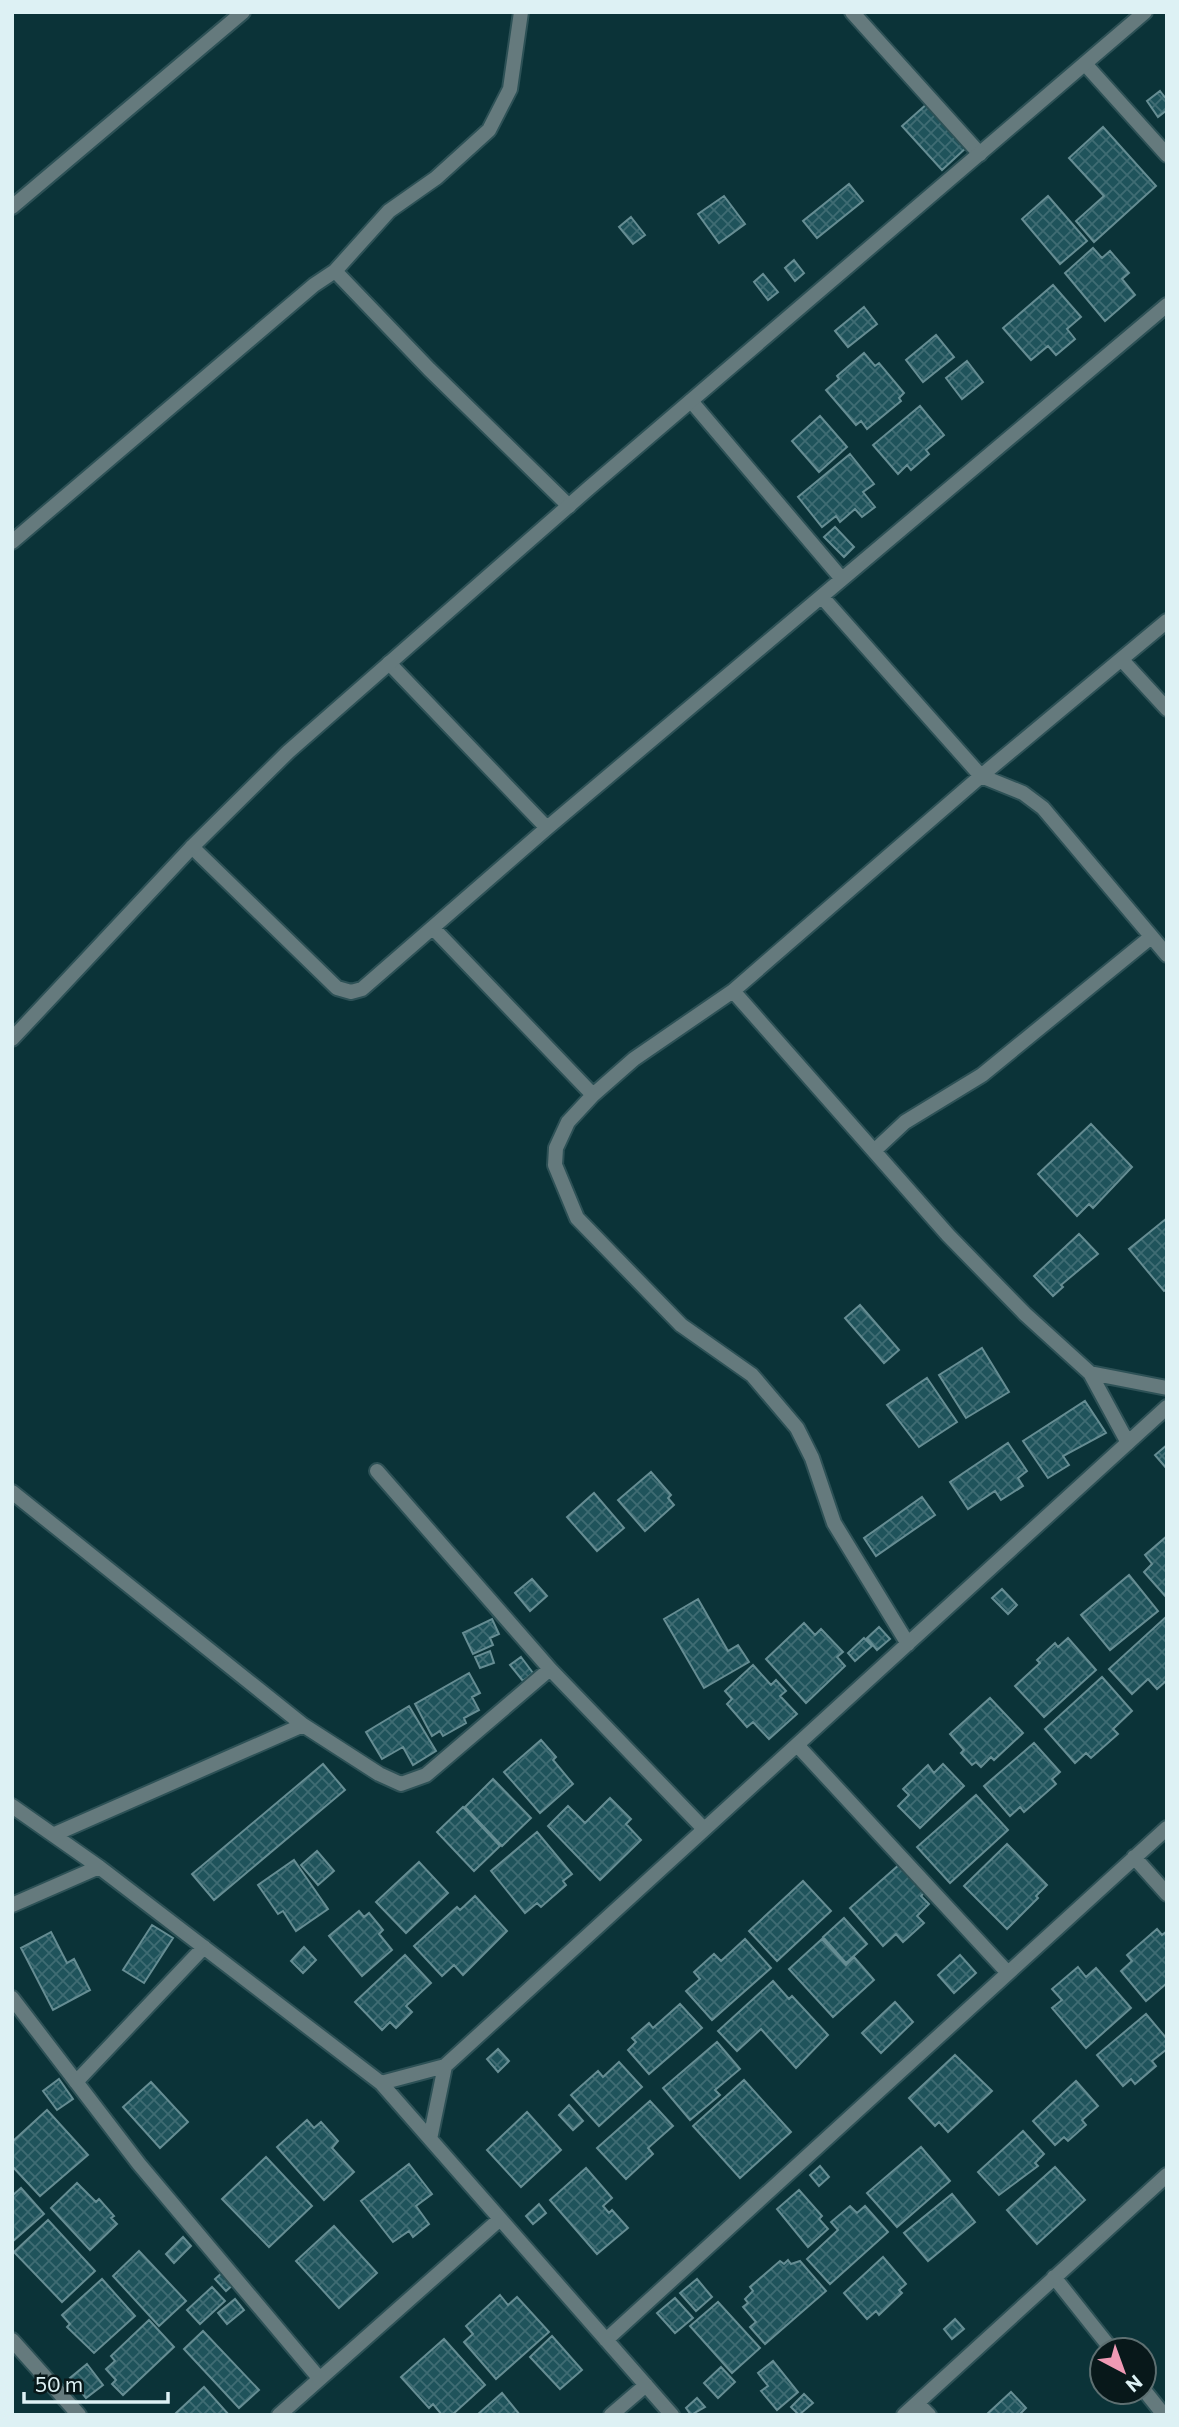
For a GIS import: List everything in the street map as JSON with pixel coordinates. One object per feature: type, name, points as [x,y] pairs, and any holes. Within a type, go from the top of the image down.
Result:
[{"type":"street","points":[[12,207],[243,12]]},
{"type":"street","points":[[12,542],[155,418],[314,285],[335,271],[389,211],[436,178],[489,130],[510,89],[521,12]]},
{"type":"street","points":[[852,12],[980,154]]},
{"type":"street","points":[[15,1029],[288,751],[1145,12]]},
{"type":"street","points":[[1086,65],[1167,155]]},
{"type":"street","points":[[335,271],[429,369],[569,506]]},
{"type":"street","points":[[192,847],[337,988],[351,992],[362,989],[547,828],[1167,305]]},
{"type":"street","points":[[691,401],[842,579]]},
{"type":"street","points":[[822,597],[981,776],[1023,793],[1043,808],[1167,955]]},
{"type":"street","points":[[908,1644],[834,1523],[812,1458],[797,1428],[752,1375],[681,1325],[577,1218],[555,1165],[555,1148],[568,1122],[593,1095],[635,1059],[733,991],[981,776],[1167,621]]},
{"type":"street","points":[[1122,660],[1167,709]]},
{"type":"street","points":[[389,663],[547,828]]},
{"type":"street","points":[[433,928],[593,1095]]},
{"type":"street","points":[[874,1151],[912,1117],[982,1075],[1151,937]]},
{"type":"street","points":[[733,991],[1012,1302],[1090,1373],[1128,1443]]},
{"type":"street","points":[[1090,1373],[1167,1388]]},
{"type":"street","points":[[381,2083],[445,2066],[1167,1407]]},
{"type":"street","points":[[377,1471],[550,1669],[705,1829]]},
{"type":"street","points":[[12,1492],[303,1725],[379,1774],[401,1783],[426,1775],[550,1669]]},
{"type":"street","points":[[55,1834],[303,1725]]},
{"type":"street","points":[[798,1745],[1008,1973]]},
{"type":"street","points":[[12,1806],[99,1867],[381,2083],[672,2415]]},
{"type":"street","points":[[606,2340],[1167,1828]]},
{"type":"street","points":[[1134,1857],[1167,1894]]},
{"type":"street","points":[[12,1905],[99,1867]]},
{"type":"street","points":[[76,2082],[204,1947]]},
{"type":"street","points":[[12,1998],[139,2164],[319,2378]]},
{"type":"street","points":[[430,2139],[445,2066]]},
{"type":"street","points":[[904,2415],[1167,2175]]},
{"type":"street","points":[[279,2415],[500,2219]]},
{"type":"street","points":[[1054,2277],[1101,2336]]},
{"type":"street","points":[[12,2340],[79,2415]]},
{"type":"street","points":[[611,2415],[646,2385]]},
{"type":"street","points":[[917,2403],[929,2415]]},
{"type":"building","points":[[1160,91],[1167,100],[1167,110],[1158,117],[1147,101]]},
{"type":"building","points":[[928,103],[967,147],[942,170],[902,126]]},
{"type":"building","points":[[1103,127],[1156,186],[1094,242],[1076,221],[1104,196],[1069,158]]},
{"type":"building","points":[[849,184],[863,201],[817,238],[803,221]]},
{"type":"building","points":[[724,196],[745,224],[719,243],[698,214]]},
{"type":"building","points":[[1048,196],[1087,241],[1060,264],[1022,219]]},
{"type":"building","points":[[631,217],[645,235],[633,244],[619,227]]},
{"type":"building","points":[[1093,248],[1102,258],[1110,251],[1129,273],[1122,279],[1135,295],[1105,321],[1065,273]]},
{"type":"building","points":[[794,260],[804,273],[795,281],[785,268]]},
{"type":"building","points":[[763,274],[778,292],[768,300],[754,282]]},
{"type":"building","points":[[1053,285],[1081,317],[1067,329],[1075,339],[1056,355],[1048,346],[1031,360],[1003,328]]},
{"type":"building","points":[[864,307],[877,324],[848,347],[835,331]]},
{"type":"building","points":[[936,335],[954,357],[923,382],[906,360]]},
{"type":"building","points":[[864,353],[875,366],[879,363],[904,393],[899,398],[901,401],[867,429],[861,421],[856,425],[826,390],[839,379],[837,376]]},
{"type":"building","points":[[967,361],[983,382],[962,399],[946,378]]},
{"type":"building","points":[[920,406],[944,435],[926,450],[929,454],[911,470],[907,465],[898,474],[873,445]]},
{"type":"building","points":[[820,416],[847,447],[819,472],[792,441]]},
{"type":"building","points":[[850,454],[874,484],[863,492],[875,507],[862,517],[855,509],[840,522],[836,516],[822,527],[798,497]]},
{"type":"building","points":[[835,527],[854,547],[844,557],[824,537]]},
{"type":"building","points":[[1091,1124],[1132,1167],[1093,1208],[1089,1204],[1077,1216],[1038,1174]]},
{"type":"building","points":[[1167,1218],[1167,1289],[1164,1291],[1129,1249]]},
{"type":"building","points":[[1079,1234],[1098,1254],[1061,1285],[1063,1287],[1053,1296],[1034,1276]]},
{"type":"building","points":[[860,1305],[899,1350],[884,1363],[845,1318]]},
{"type":"building","points":[[982,1348],[1009,1392],[966,1418],[939,1375]]},
{"type":"building","points":[[927,1378],[957,1422],[919,1447],[887,1405]]},
{"type":"building","points":[[1085,1401],[1106,1433],[1063,1456],[1069,1465],[1048,1478],[1023,1441]]},
{"type":"building","points":[[1008,1443],[1027,1471],[1018,1478],[1023,1486],[1001,1500],[995,1491],[968,1509],[950,1482]]},
{"type":"building","points":[[1167,1445],[1167,1469],[1155,1455]]},
{"type":"building","points":[[651,1472],[671,1495],[668,1498],[674,1505],[645,1531],[618,1500]]},
{"type":"building","points":[[594,1493],[624,1528],[597,1551],[567,1517]]},
{"type":"building","points":[[922,1497],[935,1515],[876,1556],[864,1538]]},
{"type":"building","points":[[1167,1536],[1167,1598],[1144,1572],[1152,1564],[1145,1555]]},
{"type":"building","points":[[1129,1575],[1158,1611],[1110,1650],[1081,1615]]},
{"type":"building","points":[[532,1579],[547,1596],[530,1611],[515,1593]]},
{"type":"building","points":[[1002,1589],[1017,1605],[1008,1614],[992,1598]]},
{"type":"building","points":[[698,1599],[728,1651],[738,1645],[749,1662],[704,1688],[664,1619]]},
{"type":"building","points":[[1167,1616],[1167,1680],[1157,1689],[1148,1679],[1132,1694],[1109,1669]]},
{"type":"building","points":[[492,1619],[499,1634],[490,1638],[493,1645],[473,1654],[463,1633]]},
{"type":"building","points":[[804,1623],[815,1635],[821,1629],[843,1652],[837,1657],[845,1666],[806,1703],[766,1659]]},
{"type":"building","points":[[879,1627],[890,1639],[877,1650],[867,1638]]},
{"type":"building","points":[[864,1638],[872,1646],[855,1661],[848,1653]]},
{"type":"building","points":[[1068,1638],[1096,1670],[1044,1717],[1015,1686],[1040,1663],[1037,1660],[1055,1643],[1058,1647]]},
{"type":"building","points":[[490,1651],[494,1663],[480,1668],[475,1657]]},
{"type":"building","points":[[521,1657],[533,1673],[523,1681],[510,1665]]},
{"type":"building","points":[[753,1665],[771,1685],[776,1680],[786,1691],[780,1696],[797,1714],[769,1739],[753,1722],[747,1727],[727,1704],[732,1699],[725,1691]]},
{"type":"building","points":[[469,1673],[480,1693],[472,1697],[479,1710],[464,1718],[466,1723],[443,1736],[440,1731],[432,1736],[415,1704]]},
{"type":"building","points":[[1102,1677],[1132,1711],[1113,1729],[1118,1734],[1091,1758],[1086,1753],[1075,1763],[1045,1729]]},
{"type":"building","points":[[990,1698],[1023,1733],[994,1760],[991,1757],[981,1767],[976,1762],[972,1765],[961,1753],[964,1750],[950,1734]]},
{"type":"building","points":[[409,1706],[436,1751],[413,1765],[403,1747],[382,1759],[366,1732]]},
{"type":"building","points":[[541,1740],[556,1757],[553,1760],[573,1784],[540,1813],[504,1772]]},
{"type":"building","points":[[1034,1743],[1060,1772],[1052,1779],[1056,1784],[1024,1812],[1020,1807],[1010,1816],[984,1786]]},
{"type":"building","points":[[323,1764],[345,1790],[214,1900],[192,1874]]},
{"type":"building","points":[[943,1764],[964,1786],[920,1828],[898,1806],[909,1795],[903,1789],[928,1765],[934,1773]]},
{"type":"building","points":[[493,1779],[531,1818],[502,1846],[465,1807]]},
{"type":"building","points":[[976,1795],[1008,1830],[950,1883],[917,1847]]},
{"type":"building","points":[[610,1798],[631,1819],[626,1824],[641,1840],[600,1880],[548,1826],[568,1806],[585,1823]]},
{"type":"building","points":[[463,1807],[500,1846],[474,1871],[437,1832]]},
{"type":"building","points":[[537,1832],[572,1874],[563,1881],[566,1885],[541,1907],[537,1903],[525,1913],[491,1871]]},
{"type":"building","points":[[1007,1844],[1047,1885],[1007,1929],[964,1886]]},
{"type":"building","points":[[317,1851],[334,1871],[318,1885],[301,1865]]},
{"type":"building","points":[[294,1860],[328,1909],[296,1931],[283,1911],[278,1914],[258,1885]]},
{"type":"building","points":[[419,1862],[448,1893],[406,1933],[376,1902]]},
{"type":"building","points":[[900,1864],[925,1892],[921,1896],[929,1904],[917,1916],[924,1923],[903,1942],[896,1934],[883,1946],[850,1908]]},
{"type":"building","points":[[803,1881],[831,1911],[777,1961],[749,1931]]},
{"type":"building","points":[[475,1896],[507,1931],[463,1975],[454,1965],[442,1976],[414,1946],[457,1907],[460,1910]]},
{"type":"building","points":[[359,1911],[364,1917],[369,1913],[383,1930],[379,1934],[392,1950],[362,1976],[329,1936]]},
{"type":"building","points":[[844,1918],[867,1944],[846,1963],[823,1937]]},
{"type":"building","points":[[152,1925],[173,1938],[144,1983],[123,1970]]},
{"type":"building","points":[[1157,1929],[1162,1935],[1167,1931],[1167,1983],[1146,2001],[1121,1971],[1132,1961],[1127,1955]]},
{"type":"building","points":[[51,1932],[67,1963],[74,1959],[90,1990],[53,2010],[21,1948]]},
{"type":"building","points":[[745,1939],[771,1968],[712,2020],[686,1991],[700,1979],[694,1972],[714,1954],[721,1961]]},
{"type":"building","points":[[822,1939],[846,1965],[854,1957],[874,1980],[833,2017],[789,1969]]},
{"type":"building","points":[[304,1947],[316,1960],[303,1973],[291,1961]]},
{"type":"building","points":[[405,1955],[431,1983],[406,2006],[412,2012],[396,2028],[390,2022],[382,2030],[355,2002]]},
{"type":"building","points":[[960,1955],[976,1973],[954,1993],[938,1975]]},
{"type":"building","points":[[1078,1967],[1086,1977],[1096,1968],[1131,2008],[1086,2048],[1052,2008],[1062,2000],[1052,1989]]},
{"type":"building","points":[[773,1981],[789,1999],[792,1996],[828,2035],[796,2068],[761,2029],[737,2051],[718,2031]]},
{"type":"building","points":[[895,2002],[913,2022],[881,2053],[862,2033]]},
{"type":"building","points":[[680,2004],[702,2028],[649,2074],[628,2050],[636,2042],[632,2038],[649,2023],[653,2028]]},
{"type":"building","points":[[1146,2014],[1167,2039],[1167,2049],[1152,2061],[1156,2066],[1135,2084],[1131,2079],[1123,2086],[1097,2055]]},
{"type":"building","points":[[717,2042],[740,2069],[715,2090],[720,2095],[690,2120],[663,2088]]},
{"type":"building","points":[[498,2049],[509,2061],[498,2072],[487,2059]]},
{"type":"building","points":[[955,2055],[992,2091],[948,2132],[939,2122],[935,2126],[909,2098]]},
{"type":"building","points":[[619,2062],[642,2087],[599,2126],[571,2095],[598,2071],[603,2077]]},
{"type":"building","points":[[59,2079],[73,2099],[57,2110],[43,2091]]},
{"type":"building","points":[[744,2080],[791,2132],[740,2178],[693,2126]]},
{"type":"building","points":[[1076,2081],[1098,2106],[1082,2120],[1086,2125],[1068,2141],[1064,2137],[1055,2145],[1033,2121]]},
{"type":"building","points":[[151,2082],[188,2122],[160,2148],[123,2107]]},
{"type":"building","points":[[650,2101],[673,2126],[648,2148],[653,2154],[626,2179],[597,2148]]},
{"type":"building","points":[[569,2105],[583,2121],[573,2130],[559,2115]]},
{"type":"building","points":[[47,2110],[88,2155],[40,2196],[12,2166],[12,2142]]},
{"type":"building","points":[[527,2112],[561,2150],[521,2187],[487,2150]]},
{"type":"building","points":[[307,2120],[314,2128],[321,2122],[338,2141],[332,2148],[354,2172],[324,2200],[277,2147]]},
{"type":"building","points":[[1023,2131],[1044,2154],[1035,2163],[1038,2166],[999,2195],[978,2172]]},
{"type":"building","points":[[921,2147],[950,2181],[897,2227],[867,2193]]},
{"type":"building","points":[[266,2157],[312,2206],[269,2247],[222,2199]]},
{"type":"building","points":[[409,2164],[432,2194],[416,2206],[429,2224],[413,2237],[409,2231],[393,2242],[361,2201]]},
{"type":"building","points":[[820,2166],[829,2177],[819,2186],[810,2175]]},
{"type":"building","points":[[1055,2167],[1085,2200],[1037,2244],[1007,2210]]},
{"type":"building","points":[[586,2168],[612,2198],[603,2206],[609,2213],[612,2210],[628,2228],[597,2254],[550,2200]]},
{"type":"building","points":[[77,2183],[96,2202],[99,2199],[114,2216],[111,2218],[117,2224],[90,2250],[51,2208]]},
{"type":"building","points":[[21,2188],[44,2214],[12,2242],[12,2196]]},
{"type":"building","points":[[799,2190],[822,2216],[819,2219],[828,2229],[808,2247],[777,2209]]},
{"type":"building","points":[[952,2194],[975,2222],[928,2261],[904,2233]]},
{"type":"building","points":[[539,2204],[546,2213],[533,2224],[526,2216]]},
{"type":"building","points":[[850,2206],[857,2213],[865,2206],[888,2232],[830,2284],[807,2259],[838,2230],[831,2222]]},
{"type":"building","points":[[48,2220],[95,2271],[62,2302],[14,2252]]},
{"type":"building","points":[[334,2226],[377,2273],[339,2308],[296,2261]]},
{"type":"building","points":[[183,2237],[191,2246],[174,2263],[166,2254]]},
{"type":"building","points":[[139,2251],[186,2301],[159,2326],[113,2276]]},
{"type":"building","points":[[883,2257],[906,2284],[899,2290],[902,2293],[879,2315],[876,2311],[867,2319],[844,2293]]},
{"type":"building","points":[[788,2260],[791,2264],[800,2261],[826,2291],[765,2344],[750,2327],[756,2322],[743,2307],[748,2303],[745,2299],[753,2291],[750,2287],[780,2261],[784,2264]]},
{"type":"building","points":[[224,2271],[235,2283],[226,2291],[215,2279]]},
{"type":"building","points":[[102,2279],[135,2316],[94,2353],[67,2327],[70,2324],[62,2315]]},
{"type":"building","points":[[697,2279],[712,2297],[696,2311],[680,2293]]},
{"type":"building","points":[[212,2287],[225,2301],[200,2324],[187,2310]]},
{"type":"building","points":[[500,2295],[508,2305],[517,2297],[549,2332],[496,2379],[464,2342],[473,2334],[466,2326]]},
{"type":"building","points":[[675,2298],[693,2318],[675,2333],[657,2313]]},
{"type":"building","points":[[235,2299],[244,2310],[227,2324],[218,2313]]},
{"type":"building","points":[[718,2302],[760,2348],[732,2373],[690,2326]]},
{"type":"building","points":[[955,2319],[964,2329],[952,2339],[944,2329]]},
{"type":"building","points":[[149,2320],[174,2347],[123,2395],[112,2384],[116,2380],[106,2369],[115,2361],[111,2356]]},
{"type":"building","points":[[203,2331],[259,2390],[239,2408],[184,2349]]},
{"type":"building","points":[[552,2336],[582,2370],[560,2389],[530,2357]]},
{"type":"building","points":[[444,2339],[485,2385],[452,2415],[442,2415],[433,2404],[429,2408],[401,2377]]},
{"type":"building","points":[[773,2361],[798,2392],[777,2410],[761,2391],[768,2386],[758,2373]]},
{"type":"building","points":[[87,2364],[103,2385],[86,2398],[70,2378]]},
{"type":"building","points":[[721,2367],[735,2382],[718,2398],[704,2383]]},
{"type":"building","points":[[204,2387],[229,2415],[176,2413]]},
{"type":"building","points":[[1011,2392],[1026,2408],[1019,2415],[986,2415]]},
{"type":"building","points":[[502,2393],[520,2415],[477,2415]]},
{"type":"building","points":[[804,2394],[813,2403],[799,2415],[791,2407]]},
{"type":"building","points":[[697,2398],[705,2407],[691,2415],[686,2408]]}]
